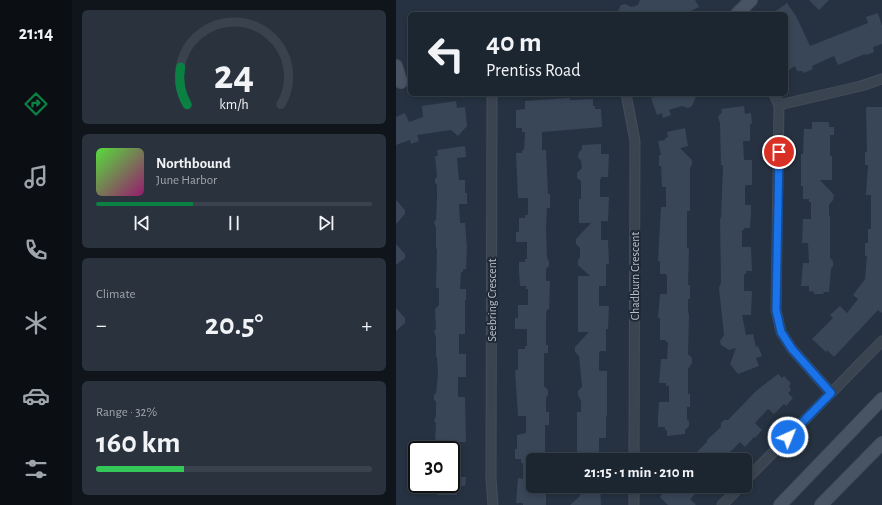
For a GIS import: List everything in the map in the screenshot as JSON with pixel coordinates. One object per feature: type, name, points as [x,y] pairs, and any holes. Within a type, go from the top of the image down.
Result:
[{"type":"main road","points":[[739,12],[751,0]]},
{"type":"main road","points":[[396,66],[402,82]]},
{"type":"main road","points":[[780,505],[882,399]]},
{"type":"main road","points":[[821,505],[882,443]]},
{"type":"street","points":[[779,105],[861,86],[882,79]]},
{"type":"street","name":"Seebring Crescent","points":[[492,96],[491,478],[493,505]]},
{"type":"street","name":"Chadburn Crescent","points":[[626,96],[635,141],[634,453]]},
{"type":"street","points":[[775,96],[779,105],[776,310],[781,332],[792,349],[831,393]]},
{"type":"street","points":[[752,474],[882,341]]},
{"type":"street","points":[[634,493],[634,505]]},
{"type":"street","points":[[722,505],[733,493]]},
{"type":"building","points":[[640,0],[695,0],[699,7],[689,12],[616,12],[621,5],[625,4],[631,7],[638,5]]},
{"type":"building","points":[[809,0],[829,0],[819,10]]},
{"type":"building","points":[[786,2],[796,16],[810,46],[868,23],[866,17],[878,13],[882,26],[882,44],[873,47],[874,52],[838,65],[834,56],[812,66],[813,69],[804,73],[802,71],[797,71],[795,66],[789,70],[788,12],[774,12],[786,4]]},
{"type":"building","points":[[659,96],[696,96],[692,106],[688,108],[682,106],[669,110],[671,115],[663,118],[662,113],[657,115],[651,98]]},
{"type":"building","points":[[570,98],[570,100],[593,99],[593,106],[595,106],[595,109],[601,109],[602,127],[542,132],[542,150],[546,150],[548,194],[550,194],[550,208],[547,208],[546,228],[547,258],[549,261],[549,266],[546,269],[546,281],[550,281],[549,310],[547,309],[546,315],[546,345],[548,345],[548,353],[544,353],[544,386],[548,390],[548,395],[546,397],[546,412],[549,412],[549,425],[545,425],[545,453],[526,453],[526,493],[546,493],[546,505],[523,505],[523,503],[516,503],[518,478],[523,479],[523,463],[521,463],[521,459],[515,459],[515,449],[517,449],[517,435],[526,433],[526,416],[518,416],[515,370],[518,370],[518,349],[525,349],[525,346],[527,346],[527,329],[515,329],[515,318],[518,318],[518,305],[528,305],[528,289],[526,289],[526,286],[520,286],[519,272],[519,262],[525,262],[525,259],[527,259],[527,242],[516,242],[516,232],[519,232],[519,218],[525,218],[525,215],[528,215],[528,198],[518,198],[516,153],[522,153],[522,150],[524,150],[525,132],[522,132],[522,128],[516,128],[516,110],[525,109],[525,101]]},
{"type":"building","points":[[456,101],[457,108],[465,107],[467,126],[458,136],[451,130],[417,135],[419,141],[411,144],[410,140],[396,145],[396,117],[405,113],[409,122],[423,117],[422,106]]},
{"type":"building","points":[[744,106],[745,114],[751,113],[752,124],[750,124],[750,141],[743,141],[744,160],[752,160],[752,185],[746,185],[745,187],[745,205],[751,205],[751,215],[750,228],[744,228],[744,230],[742,230],[742,247],[751,247],[752,271],[746,271],[746,274],[744,274],[744,291],[752,291],[751,315],[742,315],[746,335],[753,334],[756,347],[758,346],[762,356],[756,358],[759,366],[738,374],[730,364],[736,348],[729,350],[721,345],[720,341],[724,335],[719,288],[721,282],[720,218],[723,165],[721,165],[720,123],[718,117],[722,112],[721,109]]},
{"type":"building","points":[[866,107],[882,107],[882,313],[878,310],[834,357],[812,339],[833,318],[830,315],[840,306],[847,313],[858,299],[853,295],[865,279],[867,256],[865,256],[865,243],[868,243],[868,229],[871,229],[871,195],[866,195],[868,165],[865,165],[865,152],[867,152]]},
{"type":"building","points":[[812,122],[829,122],[829,127],[834,127],[834,135],[830,135],[832,180],[820,180],[834,195],[833,200],[829,205],[830,258],[833,261],[833,266],[831,269],[829,292],[823,292],[824,294],[814,294],[814,292],[809,291],[809,286],[801,286],[803,263],[809,263],[808,243],[802,243],[803,219],[811,219],[811,202],[809,202],[809,199],[803,199],[803,186],[801,186],[801,154],[803,154],[804,129],[812,129]]},
{"type":"building","points":[[685,128],[688,146],[680,148],[692,160],[690,168],[690,211],[687,211],[687,248],[689,249],[688,285],[690,285],[690,299],[688,299],[688,354],[692,358],[692,363],[688,369],[688,394],[690,394],[690,407],[687,407],[687,420],[689,421],[689,426],[685,430],[685,434],[667,436],[667,430],[665,430],[665,427],[658,427],[659,402],[669,402],[669,386],[666,386],[666,383],[659,383],[661,359],[667,359],[668,342],[666,342],[666,340],[660,340],[660,318],[658,318],[660,294],[667,294],[667,277],[666,274],[660,274],[660,261],[658,261],[661,207],[666,207],[666,187],[662,187],[661,166],[659,166],[659,155],[661,155],[658,141],[665,140],[665,138],[668,137],[667,132]]},
{"type":"building","points":[[601,144],[601,154],[609,154],[608,177],[601,177],[600,179],[600,197],[609,197],[608,221],[601,221],[601,240],[608,240],[609,264],[606,264],[606,286],[599,286],[599,306],[609,306],[608,329],[606,329],[606,351],[600,351],[599,353],[599,371],[607,371],[607,416],[606,438],[599,438],[599,453],[577,453],[577,412],[581,412],[581,401],[578,391],[582,387],[579,356],[575,352],[575,347],[589,332],[578,332],[578,276],[590,276],[578,265],[580,248],[576,244],[576,239],[591,223],[579,223],[581,181],[577,178],[577,173],[582,168],[581,161],[578,157],[579,152],[582,149],[582,145]]},
{"type":"building","points":[[465,146],[466,157],[457,158],[459,180],[465,180],[465,193],[467,193],[467,204],[459,204],[460,223],[465,223],[467,247],[466,269],[463,269],[463,272],[461,272],[460,289],[466,289],[465,334],[459,334],[459,354],[466,354],[466,377],[458,377],[458,397],[465,397],[466,442],[435,441],[436,423],[434,421],[436,416],[436,401],[434,400],[434,395],[436,393],[438,373],[436,337],[434,331],[436,329],[435,309],[439,305],[439,288],[436,288],[437,250],[436,228],[434,222],[436,220],[437,200],[437,185],[435,183],[435,179],[437,177],[435,156],[438,156],[437,150]]},
{"type":"building","points":[[396,200],[405,210],[405,214],[396,224]]},
{"type":"building","points":[[396,244],[405,254],[405,258],[396,265]]},
{"type":"building","points":[[396,308],[405,318],[405,323],[396,331]]},
{"type":"building","points":[[778,374],[782,378],[784,376],[791,383],[789,386],[791,390],[788,393],[793,398],[786,406],[784,404],[774,414],[768,409],[755,423],[762,430],[745,447],[740,442],[729,453],[696,453],[721,427],[721,423],[724,420],[728,420],[756,391]]},
{"type":"building","points":[[460,477],[466,477],[465,486],[460,486]]},
{"type":"building","points":[[437,493],[457,493],[457,495],[437,495]]},
{"type":"building","points":[[581,493],[600,493],[601,505],[570,505],[580,496]]},
{"type":"building","points":[[696,493],[690,499],[696,505],[668,505],[660,497],[662,494]]},
{"type":"route","points":[[779,152],[776,310],[781,332],[792,349],[831,393],[788,437]]}]
